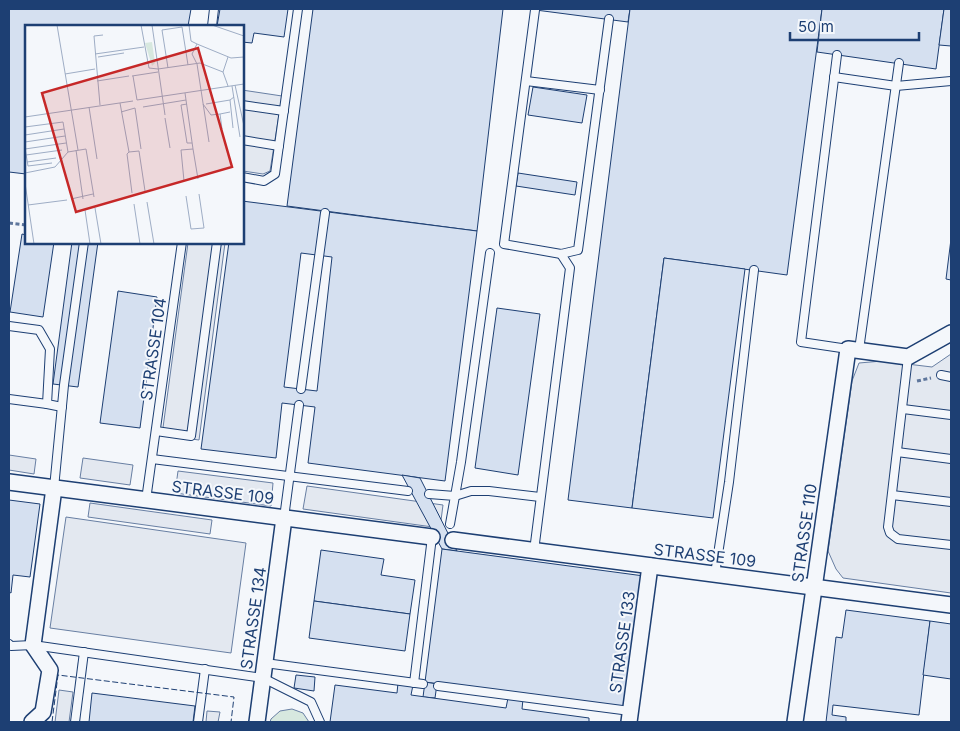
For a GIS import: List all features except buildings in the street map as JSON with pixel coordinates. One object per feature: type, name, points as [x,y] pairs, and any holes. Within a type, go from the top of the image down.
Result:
[{"type":"street","points":[[854,349],[908,357],[951,333]]},
{"type":"street","name":"STRASSE 110","points":[[795,722],[814,587],[854,349]]},
{"type":"street","name":"STRASSE 109","points":[[9,482],[432,537]]},
{"type":"street","points":[[32,722],[43,712],[50,670],[33,645],[54,488]]},
{"type":"street","name":"STRASSE 134","points":[[257,722],[284,518]]},
{"type":"street","name":"STRASSE 109","points":[[453,540],[951,605]]},
{"type":"street","name":"STRASSE 133","points":[[630,717],[650,566]]},
{"type":"lane","points":[[212,25],[214,9]]},
{"type":"lane","points":[[244,177],[264,181],[275,174],[298,9]]},
{"type":"lane","points":[[535,10],[504,244],[561,254],[578,250],[609,19]]},
{"type":"lane","points":[[837,55],[800,342],[854,349],[899,64]]},
{"type":"lane","points":[[834,78],[896,86],[951,81]]},
{"type":"lane","points":[[526,81],[600,90]]},
{"type":"lane","points":[[244,105],[284,110]]},
{"type":"lane","points":[[244,140],[279,146]]},
{"type":"lane","points":[[301,389],[325,214]]},
{"type":"lane","points":[[54,488],[64,385],[84,244]]},
{"type":"lane","name":"STRASSE 104","points":[[146,500],[182,244]]},
{"type":"lane","points":[[156,432],[191,436],[217,244]]},
{"type":"lane","points":[[450,524],[461,462],[490,253]]},
{"type":"lane","points":[[534,551],[570,268],[561,254]]},
{"type":"lane","points":[[715,574],[729,482],[754,270]]},
{"type":"lane","points":[[9,326],[39,330],[50,349],[47,404]]},
{"type":"lane","points":[[908,357],[888,527],[890,533],[898,539],[951,545]]},
{"type":"lane","points":[[941,375],[951,377]]},
{"type":"lane","points":[[9,399],[62,407]]},
{"type":"lane","points":[[284,518],[299,405]]},
{"type":"lane","points":[[903,409],[951,415]]},
{"type":"lane","points":[[897,452],[951,459]]},
{"type":"lane","points":[[152,459],[408,491]]},
{"type":"lane","points":[[429,494],[455,496],[471,491],[489,491],[540,497]]},
{"type":"lane","points":[[892,495],[951,502]]},
{"type":"lane","points":[[414,683],[432,537]]},
{"type":"lane","points":[[9,644],[11,646],[33,645],[205,670],[264,670],[423,684]]},
{"type":"lane","points":[[75,722],[84,652]]},
{"type":"lane","points":[[198,722],[205,670]]},
{"type":"lane","points":[[264,670],[311,702],[320,722]]},
{"type":"lane","points":[[438,686],[630,717]]},
{"type":"path","points":[[9,223],[25,225]]},
{"type":"path","points":[[906,381],[915,381],[941,375]]},
{"type":"shaded area","points":[[244,90],[282,96],[270,171],[263,174],[244,171]]},
{"type":"shaded area","points":[[188,244],[225,244],[199,440],[162,435]]},
{"type":"shaded area","points":[[951,354],[951,593],[843,578],[836,569],[828,551],[852,381],[859,363],[882,361],[932,367]]},
{"type":"shaded area","points":[[9,455],[36,459],[34,474],[9,470]]},
{"type":"shaded area","points":[[83,458],[133,465],[130,485],[80,478]]},
{"type":"shaded area","points":[[178,471],[273,483],[271,506],[175,493]]},
{"type":"shaded area","points":[[307,486],[443,505],[440,528],[303,509]]},
{"type":"shaded area","points":[[90,503],[212,520],[210,534],[88,517]]},
{"type":"shaded area","points":[[66,517],[246,543],[231,653],[50,628]]},
{"type":"shaded area","points":[[59,690],[73,692],[69,722],[55,722]]},
{"type":"shaded area","points":[[292,709],[303,713],[309,722],[270,722],[280,711]]},
{"type":"shaded area","points":[[207,711],[220,712],[218,722],[206,722]]},
{"type":"fence","points":[[52,722],[58,675],[234,697],[231,722]]}]
